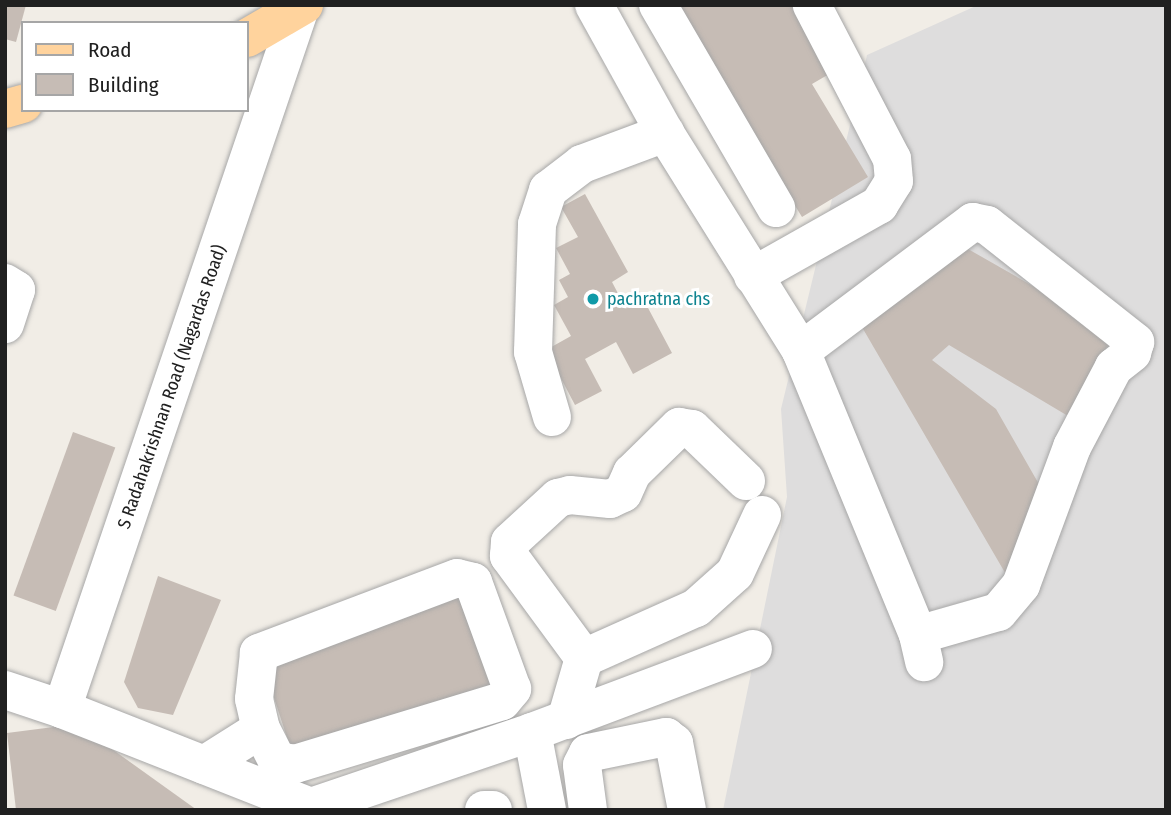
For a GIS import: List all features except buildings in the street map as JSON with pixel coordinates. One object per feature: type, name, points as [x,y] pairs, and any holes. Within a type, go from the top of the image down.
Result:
[{"type":"main road","points":[[248,37],[302,7]]},
{"type":"street","points":[[594,5],[665,133],[801,351],[921,648],[998,612],[1021,585],[1072,447],[1114,367],[1132,353],[1135,342],[987,225],[973,222],[801,351]]},
{"type":"street","points":[[658,5],[776,208]]},
{"type":"street","points":[[753,276],[879,205],[894,181],[891,159],[812,5]]},
{"type":"street","name":"S Radahakrishnan Road (Nagardas Road)","points":[[62,709],[302,7]]},
{"type":"street","points":[[552,417],[533,352],[537,224],[548,190],[582,164],[665,133]]},
{"type":"street","points":[[5,283],[16,290],[5,324]]},
{"type":"street","points":[[583,657],[509,556],[510,542],[558,498],[570,495],[610,499],[623,493],[632,473],[679,427],[692,429],[754,498],[735,573],[696,608],[583,657],[549,726],[546,809],[588,807],[582,765],[588,752],[666,737],[674,743],[687,810]]},
{"type":"street","points":[[457,578],[473,582],[512,688],[502,701],[295,764],[278,761],[261,729],[254,699],[259,653],[457,578]]},
{"type":"street","points":[[6,694],[62,709],[117,738],[191,765],[325,806],[549,726],[743,652],[709,596]]},
{"type":"street","points":[[634,693],[648,740]]},
{"type":"street","points":[[191,765],[261,729]]},
{"type":"street","points":[[191,765],[251,800]]},
{"type":"street","points":[[484,810],[493,810]]},
{"type":"shaded area","points":[[978,5],[1166,5],[1166,810],[723,810],[787,497],[781,409],[867,55]]},
{"type":"place","name":"pachratna chs","points":[[593,299]]}]
